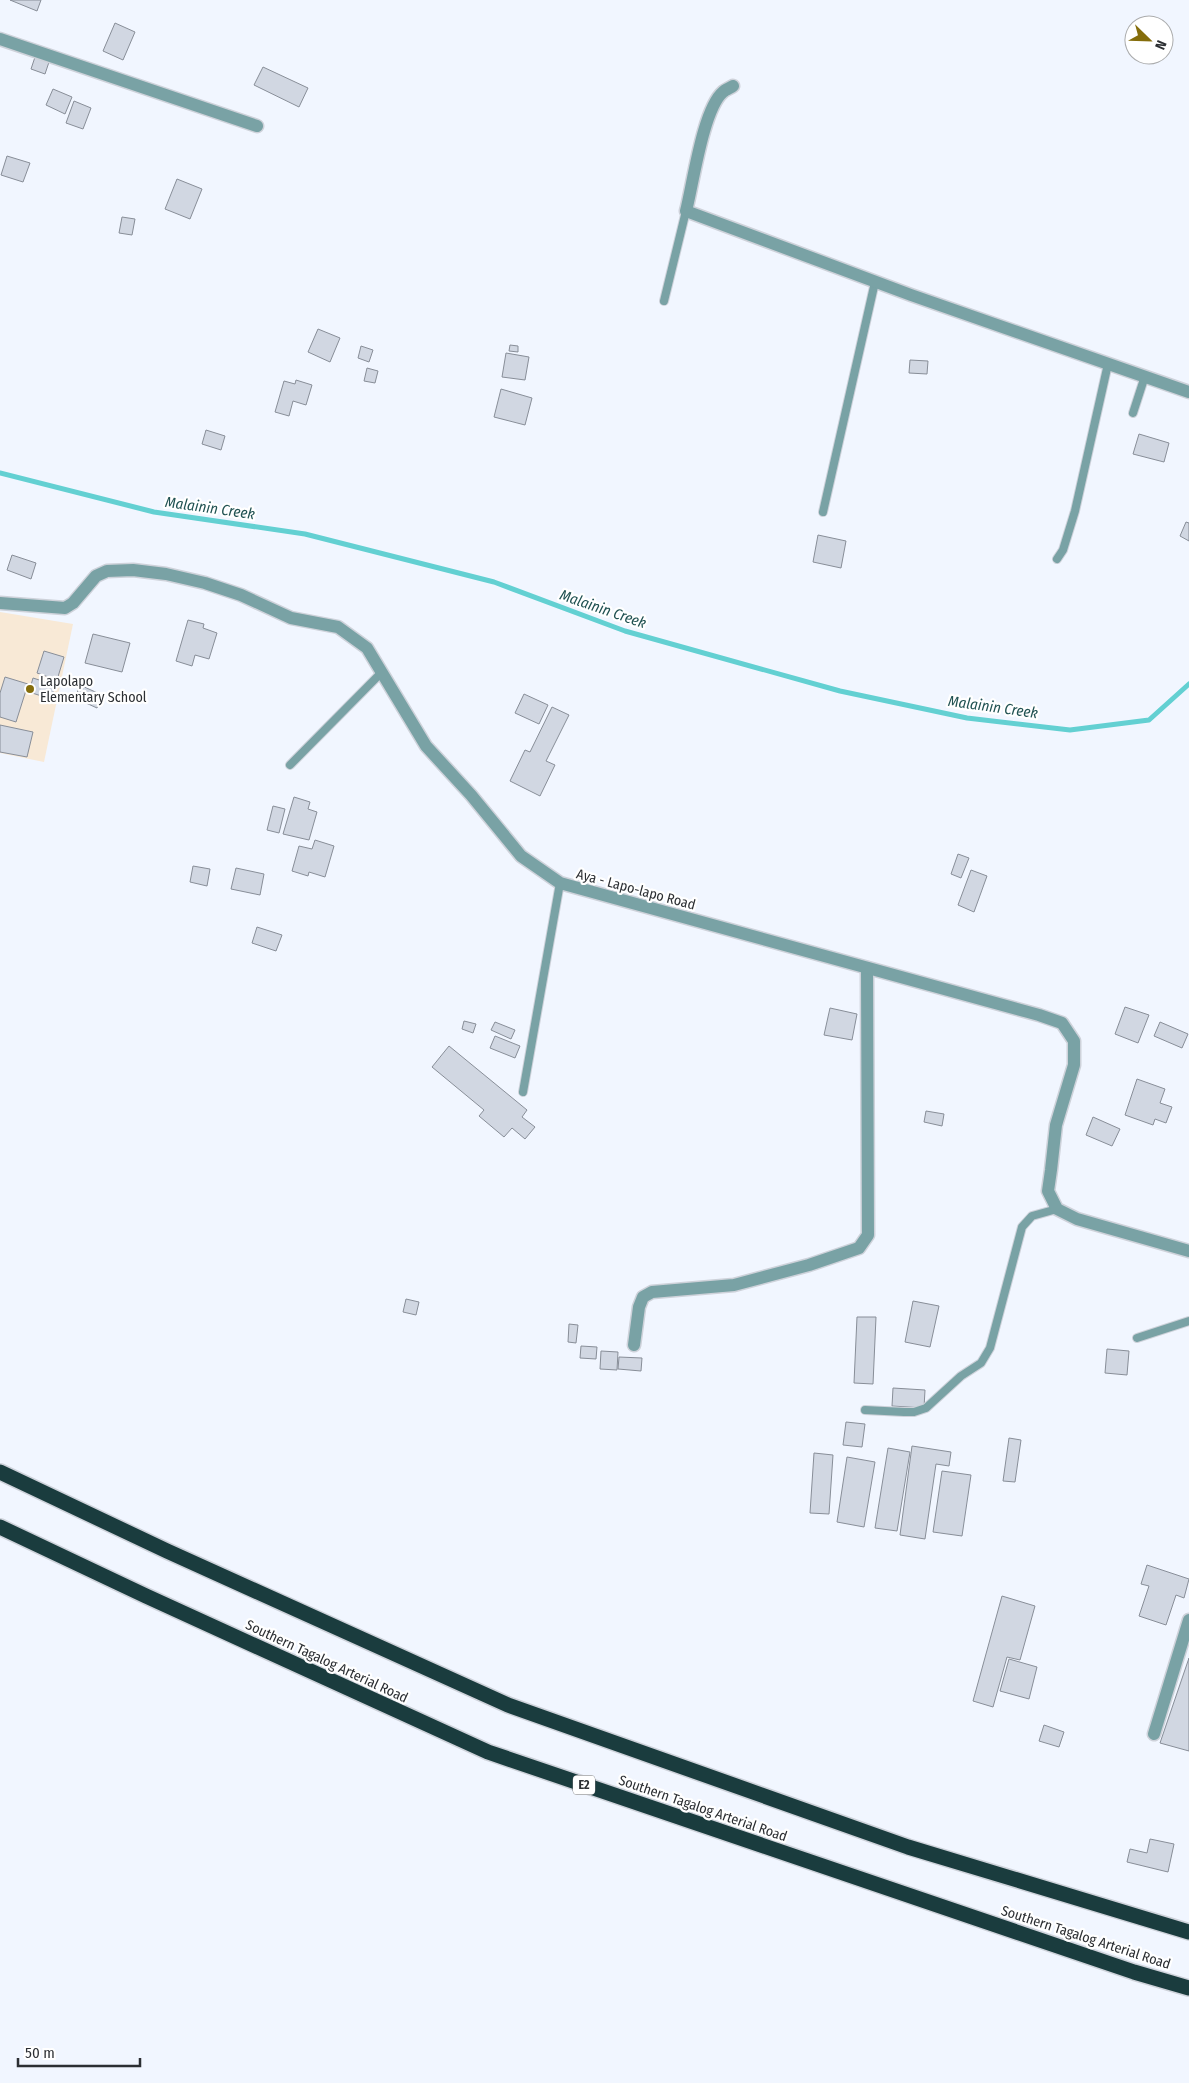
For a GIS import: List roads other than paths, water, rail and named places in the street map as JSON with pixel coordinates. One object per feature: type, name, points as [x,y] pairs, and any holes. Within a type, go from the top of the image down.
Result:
[{"type":"highway","points":[[0,1472],[167,1551],[508,1705],[908,1847],[1189,1932]]},
{"type":"highway","name":"Southern Tagalog Arterial Road","points":[[0,1527],[146,1596],[488,1752],[1134,1972],[1189,1988]]},
{"type":"street","points":[[0,39],[257,126]]},
{"type":"street","points":[[733,86],[722,92],[715,102],[708,119],[686,211],[875,282],[1189,392]]},
{"type":"street","name":"Aya - Lapo-lapo Road","points":[[0,603],[64,608],[74,603],[96,576],[107,571],[132,570],[166,574],[205,583],[241,595],[291,618],[338,627],[367,648],[426,746],[471,795],[521,856],[560,883],[1039,1015],[1062,1023],[1074,1041],[1074,1064],[1056,1125],[1048,1191],[1057,1209]]},
{"type":"street","points":[[634,1345],[638,1307],[643,1297],[652,1292],[734,1285],[809,1265],[859,1248],[864,1243],[868,1235],[867,968]]},
{"type":"street","points":[[1057,1209],[1077,1219],[1189,1251]]},
{"type":"street","points":[[1154,1734],[1188,1628]]},
{"type":"lane","points":[[664,301],[686,211]]},
{"type":"lane","points":[[823,512],[875,282]]},
{"type":"lane","points":[[1057,559],[1063,550],[1075,511],[1108,364]]},
{"type":"lane","points":[[1133,413],[1145,376]]},
{"type":"lane","points":[[290,765],[381,672]]},
{"type":"lane","points":[[523,1092],[560,883]]},
{"type":"lane","points":[[865,1410],[914,1412],[926,1408],[961,1376],[981,1363],[990,1348],[1022,1227],[1032,1216],[1057,1209]]},
{"type":"lane","points":[[1137,1338],[1189,1321]]},
{"type":"waterway","name":"Malainin Creek","points":[[0,473],[154,512],[305,534],[494,582],[625,631],[840,691],[967,718],[1070,730],[1149,720],[1189,684]]},
{"type":"place","name":"Lapolapo Elementary School","points":[[30,689]]}]
